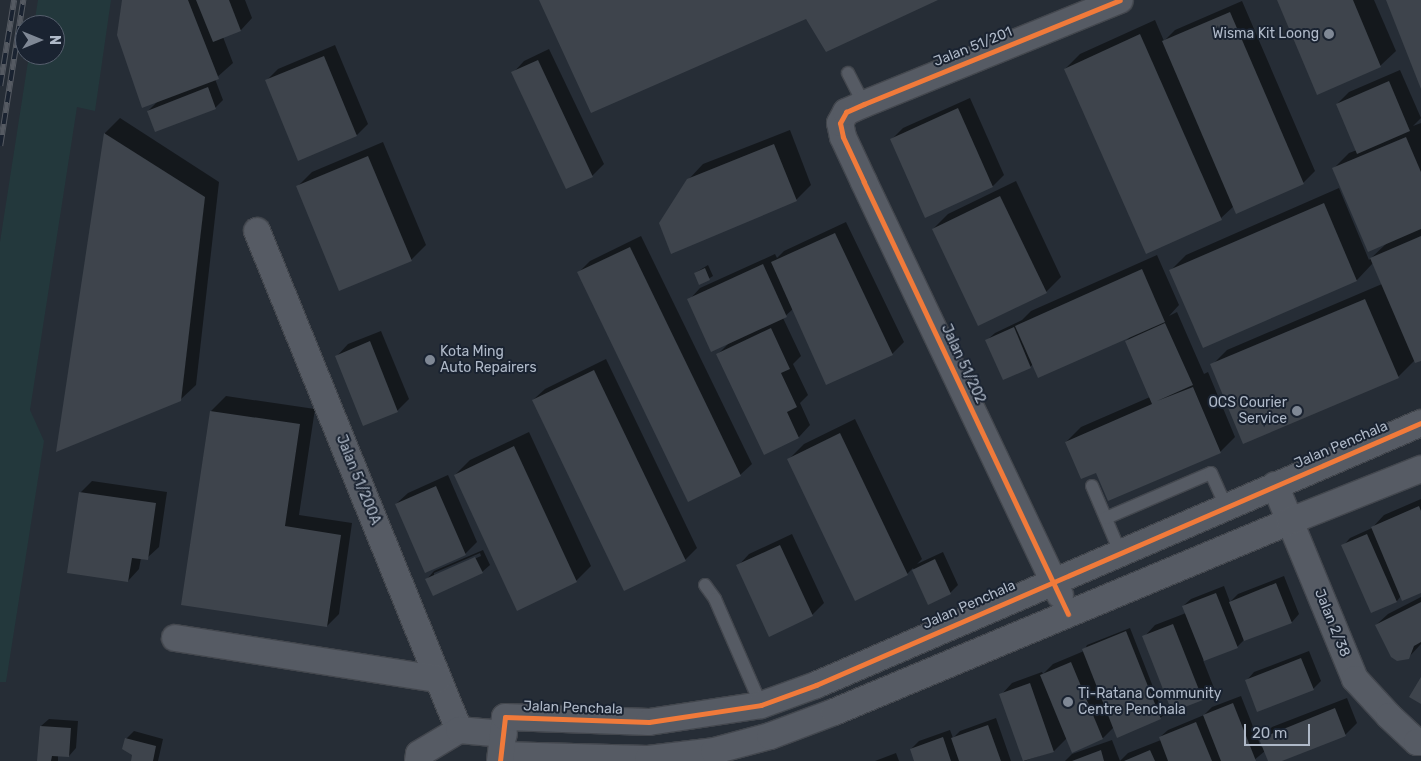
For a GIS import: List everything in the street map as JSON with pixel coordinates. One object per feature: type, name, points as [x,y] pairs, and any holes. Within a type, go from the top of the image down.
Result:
[{"type":"street","name":"Jalan 51/201","points":[[840,123],[846,112],[864,104],[1120,0]]},
{"type":"street","name":"Jalan 51/202","points":[[840,123],[847,146],[1068,614]]},
{"type":"street","name":"Jalan 51/200A","points":[[257,231],[459,730]]},
{"type":"street","name":"Jalan Penchala","points":[[503,742],[712,714],[761,705],[816,685],[1226,506],[1421,424]]},
{"type":"street","name":"Jalan Penchala","points":[[459,730],[503,742],[648,759],[714,751],[770,736],[825,715],[1290,521],[1421,469]]},
{"type":"street","name":"Jalan 2/38","points":[[1275,485],[1355,679],[1417,748]]},
{"type":"street","points":[[175,638],[438,679]]},
{"type":"street","points":[[418,761],[419,754],[459,730]]},
{"type":"lane","points":[[848,73],[864,104]]},
{"type":"lane","points":[[1106,518],[1211,473],[1226,506]]},
{"type":"lane","points":[[1092,486],[1120,552]]},
{"type":"lane","points":[[704,585],[715,599],[761,705]]},
{"type":"green space","points":[[38,0],[111,0],[95,111],[77,107],[30,410],[44,441],[6,682],[0,682],[0,242],[27,65],[65,65],[65,15],[36,15]]},
{"type":"building","points":[[122,0],[188,0],[219,79],[142,108],[117,35]]},
{"type":"building","points":[[196,0],[229,0],[241,31],[213,42]]},
{"type":"building","points":[[539,0],[938,0],[826,52],[806,19],[591,113]]},
{"type":"building","name":"Wisma Kit Loong","points":[[1277,0],[1353,0],[1381,67],[1317,95]]},
{"type":"building","points":[[1386,0],[1421,0],[1421,89]]},
{"type":"building","points":[[1230,12],[1304,184],[1236,214],[1162,41]]},
{"type":"building","points":[[1140,34],[1222,220],[1146,254],[1064,69]]},
{"type":"building","points":[[324,56],[357,136],[298,161],[265,80]]},
{"type":"building","points":[[538,60],[593,177],[566,189],[511,72]]},
{"type":"building","points":[[1389,81],[1410,131],[1357,154],[1336,104]]},
{"type":"building","points":[[208,87],[216,109],[155,132],[147,111]]},
{"type":"building","points":[[958,108],[993,187],[925,218],[890,139]]},
{"type":"building","points":[[104,133],[205,197],[181,401],[56,452]]},
{"type":"building","points":[[1406,137],[1421,172],[1421,229],[1368,252],[1332,168]]},
{"type":"building","points":[[774,144],[797,201],[671,254],[659,223],[687,179]]},
{"type":"building","points":[[368,156],[412,261],[339,291],[296,186]]},
{"type":"building","points":[[1000,196],[1047,293],[978,326],[932,229]]},
{"type":"building","points":[[1324,203],[1357,281],[1203,348],[1169,270]]},
{"type":"building","points":[[835,233],[893,355],[826,385],[771,262]]},
{"type":"building","points":[[1421,236],[1421,361],[1415,363],[1370,258]]},
{"type":"building","points":[[630,247],[741,476],[688,502],[577,272]]},
{"type":"building","points":[[763,264],[787,317],[711,352],[687,299]]},
{"type":"building","points":[[705,268],[710,280],[699,285],[694,273]]},
{"type":"building","points":[[1142,269],[1165,322],[1038,378],[1015,326]]},
{"type":"building","points":[[1365,299],[1399,378],[1243,444],[1210,364]]},
{"type":"building","points":[[1165,323],[1193,385],[1157,401],[1193,387],[1221,453],[1108,501],[1096,473],[1081,479],[1065,442],[1152,404],[1125,341]]},
{"type":"building","points":[[1014,327],[1031,368],[1003,380],[985,340]]},
{"type":"building","points":[[771,328],[790,369],[781,373],[797,407],[787,412],[799,438],[764,455],[716,354]]},
{"type":"building","points":[[370,341],[398,412],[363,426],[335,356]]},
{"type":"building","points":[[594,370],[686,561],[624,591],[532,400]]},
{"type":"building","points":[[210,411],[300,424],[285,526],[341,535],[327,627],[181,605]]},
{"type":"building","points":[[840,433],[908,575],[855,601],[787,459]]},
{"type":"building","points":[[514,446],[577,582],[517,611],[454,475]]},
{"type":"building","points":[[436,486],[466,555],[425,573],[395,504]]},
{"type":"building","points":[[79,492],[156,503],[148,560],[132,558],[128,582],[67,573]]},
{"type":"building","points":[[1419,506],[1421,511],[1421,593],[1402,601],[1371,527]]},
{"type":"building","points":[[1367,534],[1397,602],[1371,613],[1341,545]]},
{"type":"building","points":[[780,545],[813,616],[769,637],[736,565]]},
{"type":"building","points":[[475,557],[483,573],[433,596],[425,579]]},
{"type":"building","points":[[935,559],[951,594],[928,605],[912,570]]},
{"type":"building","points":[[1276,583],[1292,623],[1244,641],[1229,602]]},
{"type":"building","points":[[1216,593],[1238,648],[1204,661],[1182,606]]},
{"type":"building","points":[[1421,602],[1421,642],[1414,646],[1409,659],[1397,661],[1391,657],[1375,625]]},
{"type":"building","points":[[1173,624],[1203,700],[1172,712],[1142,636]]},
{"type":"building","points":[[1126,631],[1161,719],[1117,738],[1082,649]]},
{"type":"building","points":[[1301,658],[1314,690],[1257,712],[1245,680]]},
{"type":"building","points":[[1071,662],[1103,739],[1072,753],[1040,675]]},
{"type":"building","points":[[1421,677],[1421,704],[1409,697]]},
{"type":"building","points":[[1030,683],[1054,752],[1023,761],[999,694]]},
{"type":"building","points":[[1233,703],[1256,761],[1221,761],[1203,715]]},
{"type":"building","points":[[1335,708],[1346,736],[1282,761],[1268,761],[1259,739]]},
{"type":"building","points":[[1196,722],[1212,761],[1168,761],[1159,737]]},
{"type":"building","points":[[988,725],[1001,761],[959,761],[951,738]]},
{"type":"building","points":[[40,726],[71,728],[69,757],[52,756],[51,761],[37,761]]},
{"type":"building","points":[[943,737],[951,761],[914,761],[910,749]]},
{"type":"building","points":[[125,738],[156,746],[153,761],[131,761],[132,755],[122,749]]},
{"type":"building","points":[[1101,750],[1104,761],[1072,761]]},
{"type":"building","points":[[1150,750],[1155,761],[1124,761]]},
{"type":"railway","points":[[0,86],[14,0]]},
{"type":"railway","points":[[0,146],[23,0]]},
{"type":"cycle path","points":[[1068,614],[843,137],[840,123],[846,112],[864,104],[1120,0]]},
{"type":"cycle path","points":[[500,761],[505,717],[649,722],[761,705],[816,685],[1421,423]]},
{"type":"place","name":"Wisma Kit Loong","points":[[1329,34]]},
{"type":"place","name":"Kota Ming Auto Repairers","points":[[430,360]]},
{"type":"place","name":"OCS Courier Service","points":[[1297,411]]},
{"type":"place","name":"Ti-Ratana Community Centre Penchala","points":[[1068,702]]}]
